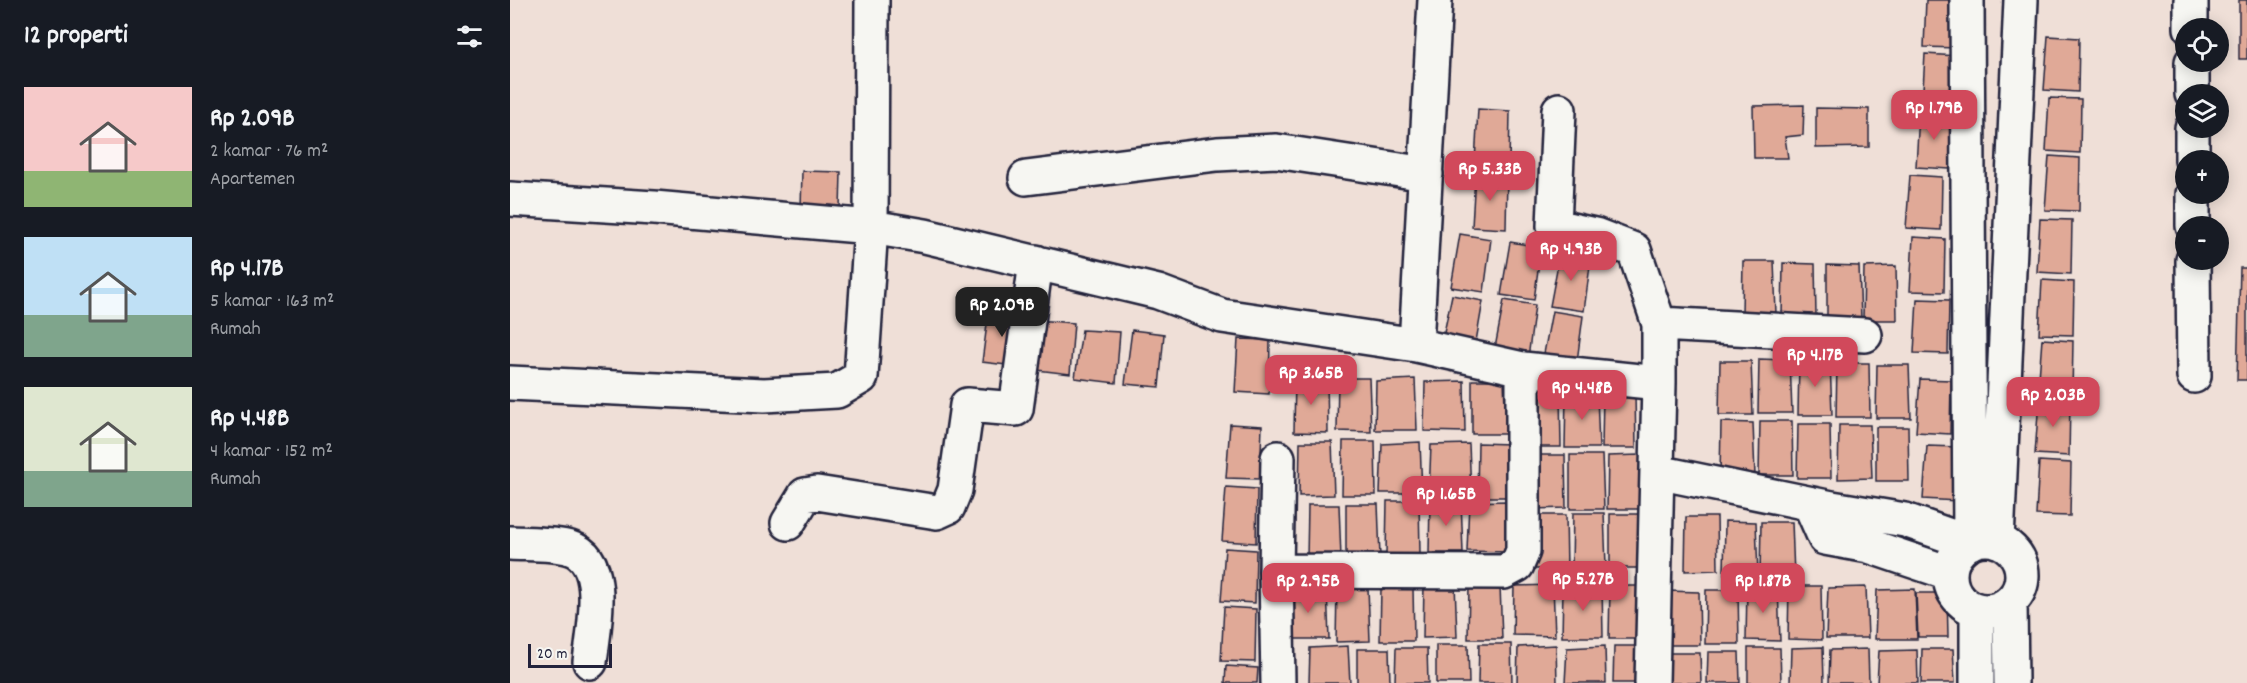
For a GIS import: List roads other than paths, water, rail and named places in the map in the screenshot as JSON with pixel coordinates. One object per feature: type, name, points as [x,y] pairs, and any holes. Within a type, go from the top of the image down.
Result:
[{"type":"street","points":[[510,383],[764,395],[837,391],[861,377],[871,227],[872,0]]},
{"type":"street","points":[[1416,345],[1435,0]]},
{"type":"street","points":[[1967,0],[1983,542]]},
{"type":"street","points":[[1983,542],[2021,0]]},
{"type":"street","points":[[2191,0],[2191,18]]},
{"type":"street","points":[[1559,110],[1554,226],[1595,235],[1634,250],[1659,324],[1652,683]]},
{"type":"street","points":[[1026,178],[1217,154],[1276,151],[1426,174]]},
{"type":"street","points":[[510,199],[654,208],[871,227],[925,236],[1158,292],[1222,316],[1416,345],[1523,369],[1659,383]]},
{"type":"street","points":[[788,523],[805,495],[817,493],[937,512],[948,507],[956,490],[967,405],[1016,409],[1036,262]]},
{"type":"street","points":[[2193,270],[2194,376]]},
{"type":"street","points":[[1659,324],[1865,335]]},
{"type":"street","points":[[1276,571],[1504,572],[1517,565],[1523,551],[1523,369]]},
{"type":"street","points":[[1278,458],[1276,571],[1278,683]]},
{"type":"street","points":[[1657,472],[1821,506],[1905,520],[2008,547],[2017,556],[2022,580],[2018,592],[2010,602],[1989,611],[1977,610],[1965,605],[1956,596],[1949,573],[1956,554],[1983,542]]},
{"type":"street","points":[[1821,506],[1869,546],[1949,573]]},
{"type":"street","points":[[510,543],[570,547],[585,556],[594,574],[597,589],[590,662]]},
{"type":"street","points":[[2010,602],[2011,683]]},
{"type":"street","points":[[1977,610],[1977,683]]}]
